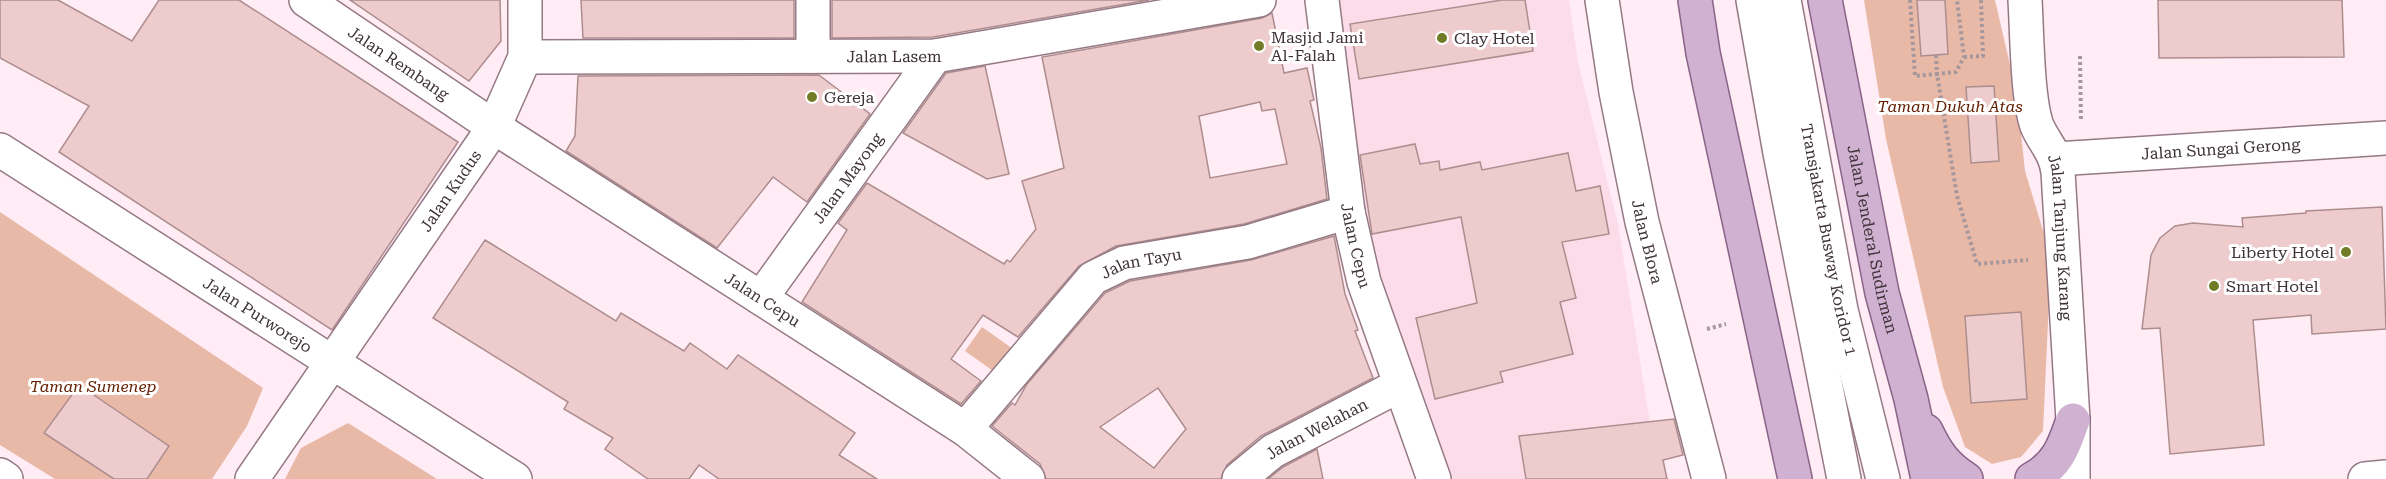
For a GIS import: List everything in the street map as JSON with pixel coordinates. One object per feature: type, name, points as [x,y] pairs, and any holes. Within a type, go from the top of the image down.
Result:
[{"type":"main road","points":[[1695,0],[1703,53],[1795,479]]},
{"type":"main road","name":"Jalan Jenderal Sudirman","points":[[1825,0],[1882,293],[1911,399],[1929,479]]},
{"type":"main road","points":[[1911,399],[1936,451],[1948,468],[1966,479]]},
{"type":"main road","points":[[2032,479],[2045,472],[2061,456],[2073,420]]},
{"type":"street","name":"Jalan Rembang","points":[[306,0],[494,127]]},
{"type":"street","name":"Jalan Kudus","points":[[254,477],[289,424],[333,365],[494,127],[525,57],[525,0]]},
{"type":"street","points":[[813,0],[813,56]]},
{"type":"street","name":"Jalan Lasem","points":[[525,57],[934,56],[1259,0]]},
{"type":"street","name":"Jalan Cepu","points":[[1322,0],[1348,212],[1364,282],[1434,479]]},
{"type":"street","name":"Jalan Blora","points":[[1602,0],[1616,92],[1642,222],[1709,479]]},
{"type":"street","name":"Transjakarta Busway Koridor 1","points":[[1753,0],[1780,153],[1844,479]]},
{"type":"street","name":"Transjakarta Busway Koridor 1","points":[[1784,0],[1841,310],[1883,479]]},
{"type":"street","name":"Jalan Tanjung Karang","points":[[2025,0],[2037,126],[2056,159],[2073,420],[2073,479]]},
{"type":"street","name":"Jalan Mayong","points":[[761,298],[934,56]]},
{"type":"street","name":"Jalan Cepu","points":[[494,127],[965,429],[1028,479]]},
{"type":"street","name":"Jalan Sungai Gerong","points":[[2056,159],[2386,138]]},
{"type":"street","name":"Jalan Purworejo","points":[[0,150],[333,365],[515,479]]},
{"type":"street","name":"Jalan Tayu","points":[[965,429],[1093,278],[1125,263],[1248,242],[1348,212]]},
{"type":"street","name":"Jalan Welahan","points":[[1239,479],[1273,451],[1400,385]]},
{"type":"street","points":[[0,476],[6,479]]},
{"type":"street","points":[[2365,479],[2386,477]]},
{"type":"path","points":[[1910,0],[1915,76],[1956,72],[1964,57],[1957,0]]},
{"type":"path","points":[[1964,57],[1983,56],[1981,0]]},
{"type":"path","points":[[1936,55],[1937,74],[1957,196],[1977,264],[2064,258]]},
{"type":"path","points":[[2080,56],[2081,128]]},
{"type":"shaded area","points":[[1321,0],[1569,0],[1578,63],[1618,224],[1659,479],[1429,479],[1343,214]]},
{"type":"green space","name":"Taman Dukuh Atas","points":[[1864,0],[1995,0],[2017,95],[2025,171],[2051,257],[2043,431],[2021,457],[1992,464],[1965,447],[1943,387],[1886,139]]},
{"type":"green space","name":"Taman Sumenep","points":[[0,212],[263,388],[247,426],[212,479],[55,479],[0,445]]},
{"type":"green space","points":[[982,327],[1020,354],[1003,378],[965,351]]},
{"type":"green space","points":[[348,423],[437,479],[285,479],[301,448]]},
{"type":"building","points":[[0,0],[58,0],[132,41],[159,0],[239,0],[458,142],[332,330],[59,152],[89,106],[0,58]]},
{"type":"building","points":[[350,0],[500,0],[501,41],[469,81]]},
{"type":"building","points":[[581,0],[794,0],[794,38],[583,38]]},
{"type":"building","points":[[832,0],[1149,0],[933,37],[832,38]]},
{"type":"building","name":"Clay Hotel","points":[[1502,0],[1525,0],[1533,51],[1359,79],[1350,24]]},
{"type":"building","points":[[1917,0],[1945,0],[1948,54],[1921,56]]},
{"type":"building","points":[[2158,0],[2342,0],[2344,57],[2159,58]]},
{"type":"building","points":[[1272,13],[1284,73],[1307,68],[1314,100],[1310,101],[1321,148],[1327,199],[1244,224],[1116,246],[1079,266],[1018,337],[983,315],[951,359],[981,381],[961,404],[802,302],[847,230],[838,223],[867,183],[1004,264],[1007,260],[1010,262],[1036,229],[1022,181],[1064,168],[1042,57],[1262,18]],"holes":[[[1260,102],[1262,111],[1275,109],[1287,164],[1210,178],[1199,116]]]},
{"type":"building","points":[[985,66],[1009,174],[987,179],[903,133],[946,73]]},
{"type":"building","points":[[819,75],[870,114],[807,202],[773,177],[717,248],[566,151],[575,136],[578,76]]},
{"type":"building","points":[[1994,86],[1999,161],[1971,163],[1966,87]]},
{"type":"building","points":[[1415,144],[1420,164],[1439,161],[1440,170],[1480,162],[1482,170],[1568,153],[1576,191],[1600,186],[1609,234],[1562,242],[1576,298],[1560,302],[1573,354],[1500,372],[1503,382],[1435,399],[1416,318],[1477,303],[1461,217],[1372,234],[1360,155]]},
{"type":"building","points":[[2382,207],[2386,329],[2312,334],[2311,315],[2253,320],[2264,445],[2170,454],[2160,328],[2142,329],[2151,255],[2160,238],[2175,226],[2193,223],[2243,227],[2242,218],[2306,213],[2306,211]]},
{"type":"building","points":[[1334,236],[1345,294],[1358,330],[1355,331],[1373,378],[1261,436],[1227,465],[1221,479],[1046,479],[1040,464],[992,426],[1012,403],[1015,405],[1027,384],[1105,293],[1130,281],[1251,260]],"holes":[[[1158,388],[1186,429],[1154,468],[1100,427]]]},
{"type":"building","points":[[485,240],[616,321],[621,313],[684,351],[690,343],[727,369],[738,355],[855,433],[839,455],[877,479],[719,479],[699,465],[689,479],[648,479],[605,449],[613,438],[564,409],[568,402],[433,318]]},
{"type":"building","points":[[2021,312],[2027,399],[1971,403],[1965,316]]},
{"type":"building","points":[[79,385],[169,446],[147,479],[114,479],[44,433]]},
{"type":"building","points":[[1674,419],[1683,455],[1663,460],[1667,479],[1526,479],[1519,436]]},
{"type":"building","points":[[1317,449],[1323,479],[1268,479],[1283,467]]},
{"type":"place","name":"Clay Hotel","points":[[1442,38]]},
{"type":"place","name":"Masjid Jami Al-Falah","points":[[1259,46]]},
{"type":"place","name":"Gereja","points":[[812,97]]},
{"type":"place","name":"Liberty Hotel","points":[[2346,252]]},
{"type":"place","name":"Smart Hotel","points":[[2214,286]]}]
